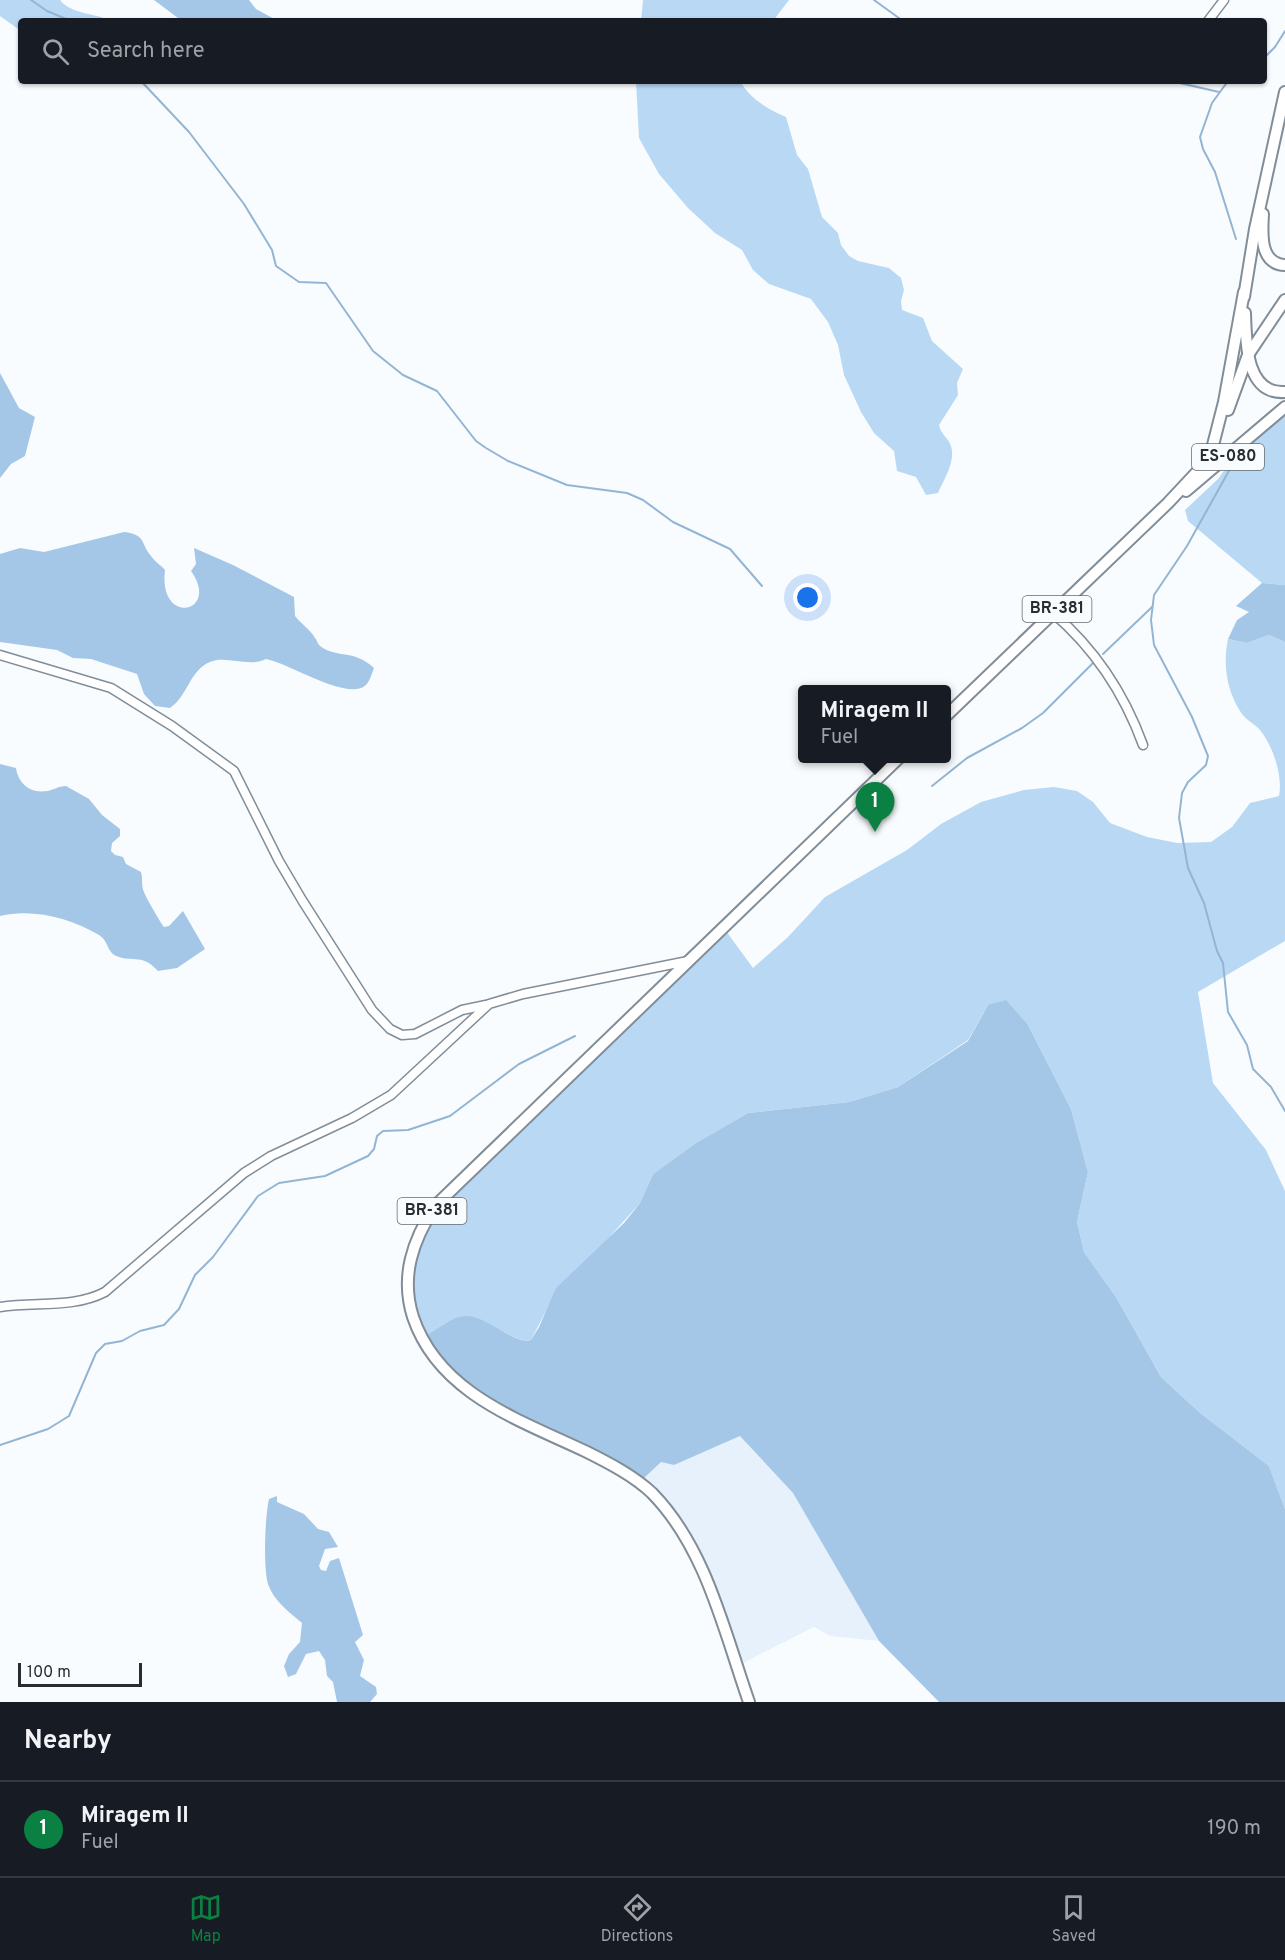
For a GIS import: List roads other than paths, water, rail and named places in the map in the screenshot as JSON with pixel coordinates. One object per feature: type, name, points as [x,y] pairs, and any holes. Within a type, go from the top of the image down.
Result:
[{"type":"main road","points":[[1212,448],[1224,402],[1285,92]]},
{"type":"main road","points":[[1263,195],[1264,249],[1271,259],[1285,265]]},
{"type":"main road","points":[[1244,292],[1248,355],[1258,380],[1268,388],[1285,392]]},
{"type":"main road","name":"ES-080","points":[[1212,448],[1248,355],[1285,300]]},
{"type":"main road","name":"ES-080","points":[[1168,503],[1196,484],[1285,407]]},
{"type":"main road","name":"BR-381","points":[[951,711],[1168,503],[1197,472],[1212,448]]},
{"type":"main road","name":"BR-381","points":[[749,1702],[708,1585],[685,1537],[668,1513],[650,1492],[610,1464],[495,1408],[470,1393],[446,1373],[419,1334],[409,1304],[407,1284],[411,1254],[420,1230],[435,1206],[895,763]]},
{"type":"street","points":[[1210,18],[1224,0]]},
{"type":"street","points":[[1053,613],[1076,632],[1104,667],[1130,710],[1143,745]]},
{"type":"street","points":[[0,655],[111,688],[188,737],[234,771],[296,890],[372,1010],[390,1029],[402,1035],[415,1034],[462,1010],[523,994],[688,961]]},
{"type":"street","points":[[0,1307],[64,1304],[89,1299],[105,1292],[244,1173],[271,1156],[352,1119],[391,1095],[489,1004]]},
{"type":"waterway","points":[[31,0],[47,11],[64,18]]},
{"type":"waterway","points":[[874,0],[899,18]]},
{"type":"waterway","points":[[1267,55],[1285,31]]},
{"type":"waterway","points":[[144,84],[189,132],[244,204],[272,250],[276,266],[299,282],[326,283],[373,351],[403,375],[437,391],[476,441],[508,461],[567,485],[627,493],[643,500],[673,522],[730,549],[762,586]]},
{"type":"waterway","points":[[1184,84],[1219,92]]},
{"type":"waterway","points":[[1226,84],[1212,103],[1200,137],[1203,149],[1215,172],[1236,239]]},
{"type":"waterway","points":[[1230,469],[1187,546],[1154,595],[1151,620],[1154,645],[1192,717],[1208,756],[1206,765],[1188,782],[1182,793],[1179,818],[1188,868],[1204,903],[1217,951],[1223,963],[1228,1012],[1247,1045],[1253,1069],[1271,1087],[1285,1111]]},
{"type":"waterway","points":[[1103,654],[1152,607]]},
{"type":"waterway","points":[[932,786],[967,758],[1022,728],[1043,713],[1093,663]]},
{"type":"waterway","points":[[0,1445],[48,1429],[69,1416],[96,1353],[105,1344],[122,1341],[140,1331],[164,1325],[179,1309],[195,1275],[213,1257],[258,1196],[279,1183],[325,1176],[368,1156],[374,1149],[377,1136],[383,1131],[408,1130],[450,1116],[519,1064],[575,1036]]},
{"type":"place","name":"Miragem II","points":[[875,832]]}]
